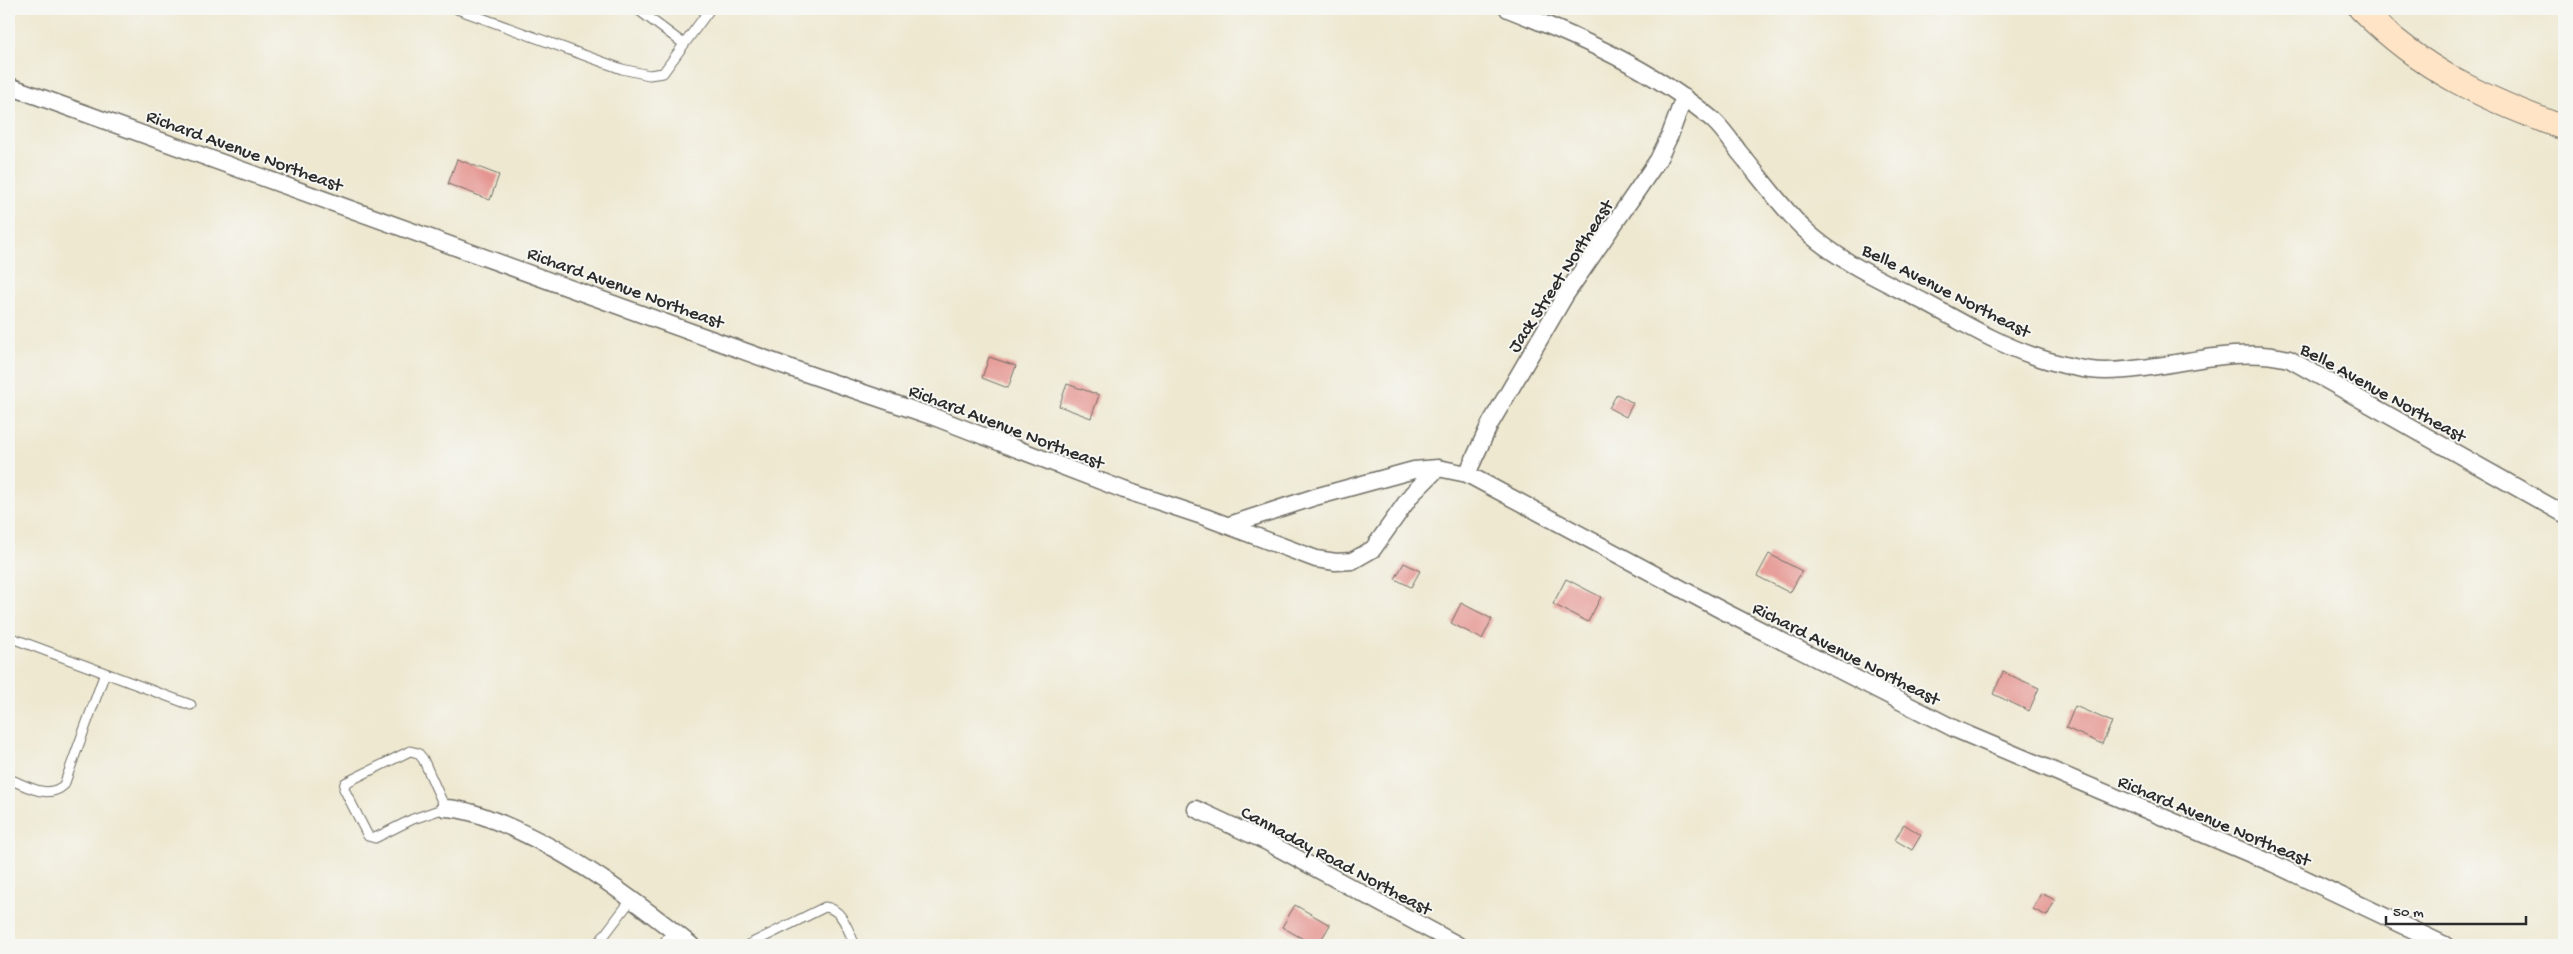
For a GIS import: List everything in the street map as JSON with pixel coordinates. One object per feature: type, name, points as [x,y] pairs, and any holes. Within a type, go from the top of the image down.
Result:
[{"type":"street","name":"Belle Avenue Northeast","points":[[1508,9],[1586,41],[1632,64],[1684,97],[1716,122],[1779,201],[1804,228],[1832,252],[1993,339],[2030,355],[2067,365],[2104,371],[2146,368],[2244,353],[2267,354],[2289,359],[2564,514]]},
{"type":"street","points":[[2361,9],[2412,54],[2444,76],[2479,94],[2564,128]]},
{"type":"street","name":"Richard Avenue Northeast","points":[[9,86],[934,418],[1124,490],[1229,525],[1316,559],[1336,562],[1352,561],[1373,549],[1412,494],[1438,468]]},
{"type":"street","name":"Jack Street Northeast","points":[[1467,474],[1490,424],[1566,294],[1658,160],[1670,135],[1684,97]]},
{"type":"street","name":"Richard Avenue Northeast","points":[[1229,525],[1316,497],[1414,470],[1438,468],[1467,474],[1725,612],[1957,730],[2283,868],[2445,945]]},
{"type":"street","points":[[445,808],[460,808],[476,814],[523,833],[568,857],[632,900],[692,945]]},
{"type":"street","name":"Cannaday Road Northeast","points":[[1196,809],[1267,842],[1458,945]]},
{"type":"lane","points":[[457,9],[622,69],[649,75],[663,73],[710,9]]},
{"type":"lane","points":[[637,9],[684,44]]},
{"type":"lane","points":[[9,636],[191,705]]},
{"type":"lane","points":[[9,779],[46,793],[58,791],[64,785],[105,673]]},
{"type":"lane","points":[[410,751],[418,753],[423,759],[445,808],[413,819],[374,838],[368,836],[344,789],[345,783],[410,751]]},
{"type":"lane","points":[[597,945],[632,900]]},
{"type":"lane","points":[[748,945],[825,907],[833,908],[839,913],[855,945]]},
{"type":"lane","points":[[662,945],[673,931]]},
{"type":"building","points":[[457,159],[499,175],[490,200],[448,184]]},
{"type":"building","points":[[989,357],[1016,366],[1008,388],[982,378]]},
{"type":"building","points":[[1067,384],[1099,395],[1091,418],[1059,406]]},
{"type":"building","points":[[1617,394],[1633,403],[1626,417],[1609,408]]},
{"type":"building","points":[[1769,554],[1802,571],[1790,593],[1757,576]]},
{"type":"building","points":[[1404,563],[1420,571],[1411,587],[1395,579]]},
{"type":"building","points":[[1566,579],[1601,597],[1588,622],[1553,604]]},
{"type":"building","points":[[1461,603],[1492,619],[1482,639],[1451,623]]},
{"type":"building","points":[[2003,672],[2039,688],[2029,711],[1993,694]]},
{"type":"building","points":[[2075,706],[2112,722],[2102,744],[2066,728]]},
{"type":"building","points":[[1904,824],[1921,835],[1912,850],[1895,840]]},
{"type":"building","points":[[2041,893],[2055,900],[2047,916],[2033,909]]},
{"type":"building","points":[[1295,905],[1330,925],[1318,945],[1314,945],[1282,927]]}]
